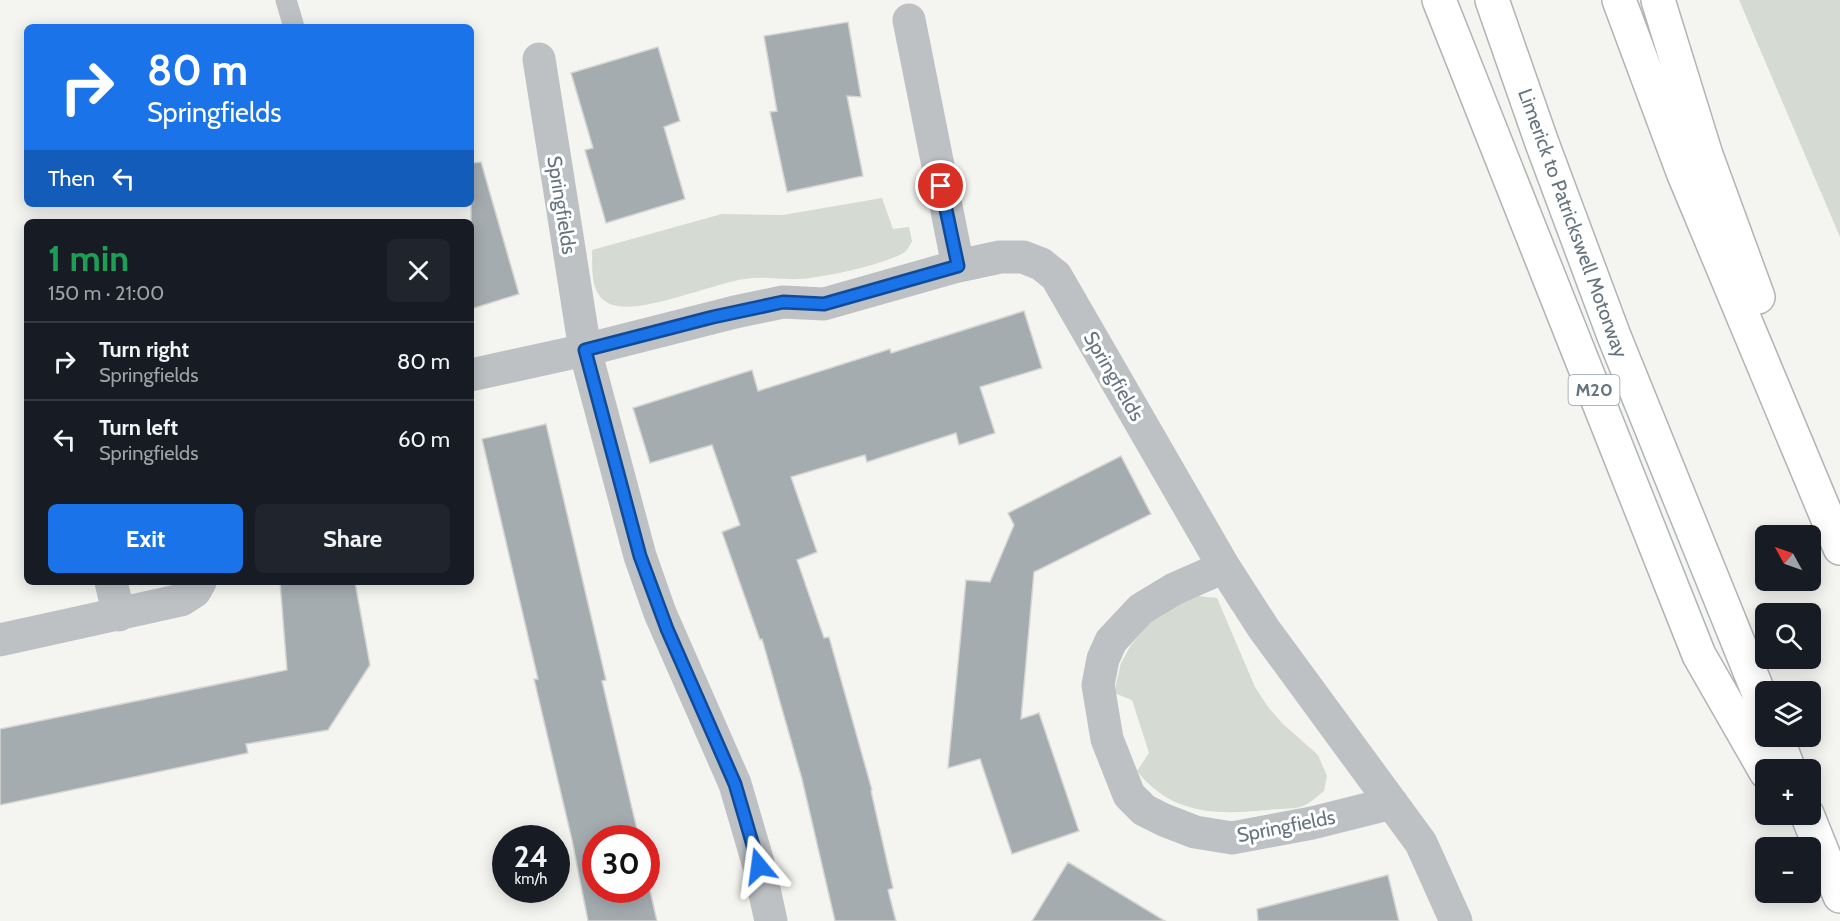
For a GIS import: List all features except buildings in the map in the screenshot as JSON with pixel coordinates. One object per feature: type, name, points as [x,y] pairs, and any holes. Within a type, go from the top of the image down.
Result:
[{"type":"highway","name":"M20","points":[[1439,0],[1699,655],[1759,759]]},
{"type":"highway","name":"Limerick to Patrickswell Motorway","points":[[1492,0],[1542,143],[1614,336],[1755,684]]},
{"type":"highway","points":[[1618,0],[1683,172],[1840,548]]},
{"type":"highway","points":[[1658,0],[1706,155],[1840,520]]},
{"type":"highway","points":[[1811,825],[1840,896]]},
{"type":"highway","points":[[1821,869],[1840,903]]},
{"type":"street","points":[[909,20],[958,266]]},
{"type":"street","name":"Springfields","points":[[539,59],[585,350],[640,556],[664,624],[735,784],[759,866],[771,921]]},
{"type":"street","name":"Springfields","points":[[474,374],[783,302],[824,304],[958,266],[1000,257],[1023,257],[1041,264],[1056,276],[1224,567],[1290,667],[1421,843],[1456,921]]},
{"type":"street","name":"Springfields","points":[[1224,567],[1174,589],[1141,609],[1111,641],[1103,659],[1098,685],[1107,739],[1129,795],[1144,810],[1164,820],[1195,832],[1232,838],[1312,823],[1392,803]]},
{"type":"street","points":[[112,585],[119,615]]},
{"type":"street","points":[[0,640],[181,600],[195,591],[198,585]]},
{"type":"lane","points":[[286,0],[293,24]]},
{"type":"shaded area","points":[[1739,0],[1840,0],[1840,237]]},
{"type":"shaded area","points":[[882,198],[893,229],[909,227],[912,241],[905,252],[884,261],[854,270],[809,278],[745,279],[636,306],[608,303],[598,293],[595,286],[592,272],[592,250],[722,214],[783,215]]},
{"type":"shaded area","points":[[1198,596],[1217,598],[1255,687],[1283,724],[1318,755],[1327,776],[1324,791],[1308,804],[1301,807],[1249,812],[1196,809],[1165,796],[1151,786],[1137,771],[1149,753],[1132,700],[1114,693],[1121,663],[1131,645],[1156,616]]},
{"type":"route","points":[[759,866],[735,784],[660,613],[640,556],[585,350],[713,317],[783,302],[824,304],[958,266],[941,186]]}]
